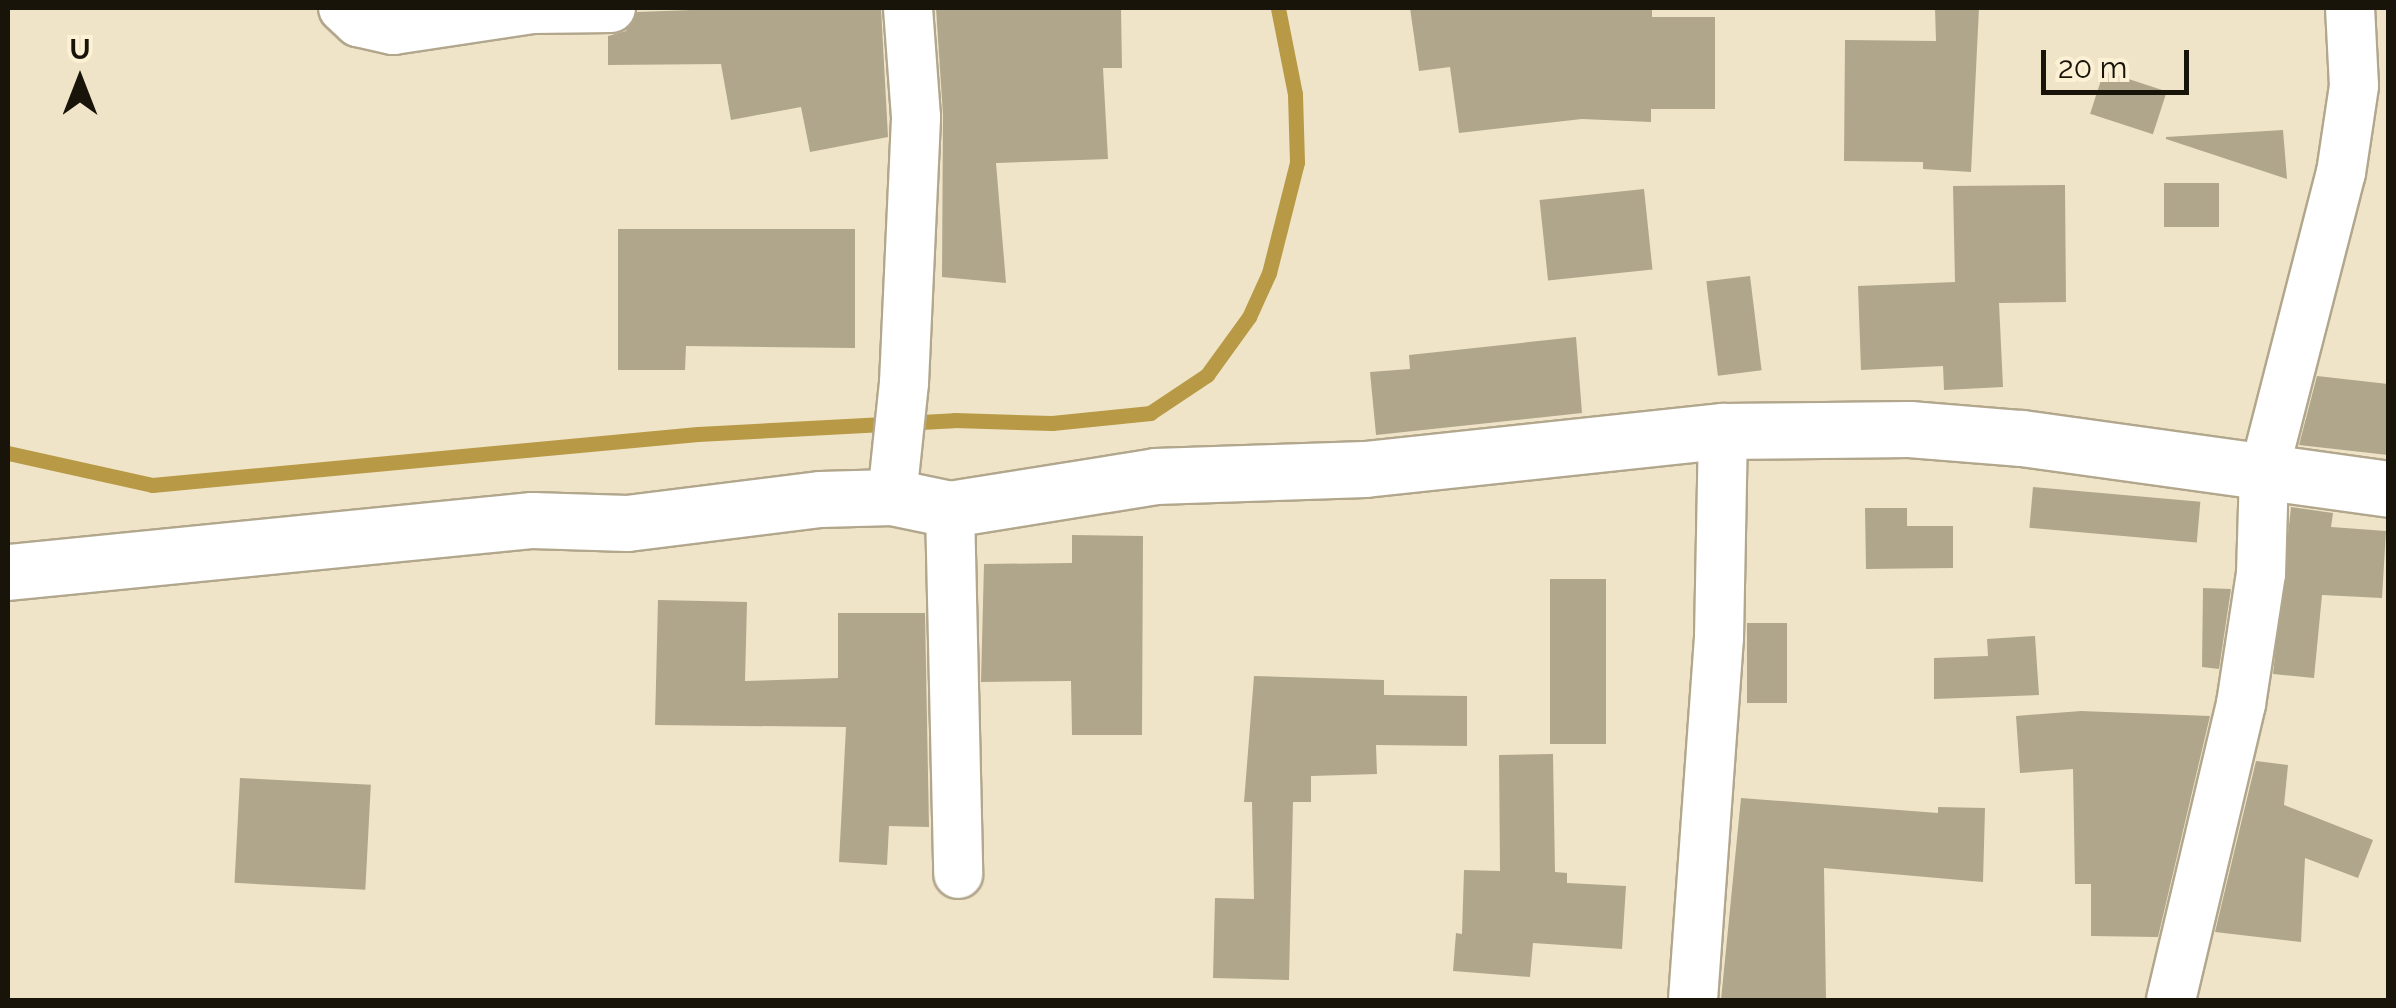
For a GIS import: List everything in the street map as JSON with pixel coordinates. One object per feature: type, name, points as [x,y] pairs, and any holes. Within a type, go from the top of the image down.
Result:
[{"type":"street","points":[[342,8],[358,22],[393,30],[532,9],[611,8]]},
{"type":"street","points":[[892,497],[904,383],[916,117],[908,8]]},
{"type":"street","points":[[2171,1000],[2241,704],[2261,574],[2264,472],[2342,172],[2354,86],[2350,8]]},
{"type":"street","points":[[8,572],[532,520],[627,523],[820,499],[892,497],[950,509],[1156,476],[1366,469],[1723,431],[1909,428],[2141,451],[2388,489]]},
{"type":"street","points":[[1693,1000],[1720,638],[1723,431]]},
{"type":"street","points":[[950,509],[958,874]]},
{"type":"building","points":[[881,8],[888,137],[810,152],[801,107],[731,120],[721,64],[608,65],[608,36],[626,31],[637,12]]},
{"type":"building","points":[[936,8],[1121,8],[1122,68],[1103,68],[1108,159],[996,163],[1006,283],[942,277],[943,115]]},
{"type":"building","points":[[1410,8],[1652,8],[1652,17],[1715,17],[1715,109],[1651,109],[1651,122],[1582,119],[1459,133],[1450,67],[1419,71]]},
{"type":"building","points":[[1935,8],[1979,8],[1971,172],[1923,169],[1923,162],[1844,161],[1845,40],[1936,41]]},
{"type":"building","points":[[2104,71],[2167,91],[2153,134],[2090,114]]},
{"type":"building","points":[[2283,130],[2287,179],[2166,139],[2166,137]]},
{"type":"building","points":[[2164,183],[2219,183],[2219,227],[2164,227]]},
{"type":"building","points":[[2065,185],[2066,302],[1999,303],[2003,387],[1944,390],[1943,366],[1861,370],[1858,286],[1955,282],[1953,186]]},
{"type":"building","points":[[1644,189],[1652,270],[1548,281],[1540,200]]},
{"type":"building","points":[[618,229],[855,229],[855,348],[686,346],[685,370],[618,370]]},
{"type":"building","points":[[1750,276],[1762,370],[1718,376],[1706,281]]},
{"type":"building","points":[[1576,337],[1582,413],[1376,435],[1370,372],[1410,369],[1409,355]]},
{"type":"building","points":[[2317,376],[2388,384],[2388,455],[2299,445]]},
{"type":"building","points":[[2033,487],[2200,502],[2197,542],[2029,528]]},
{"type":"building","points":[[2291,507],[2333,513],[2331,527],[2386,531],[2382,598],[2322,595],[2314,678],[2273,674]]},
{"type":"building","points":[[1865,508],[1907,508],[1907,526],[1953,526],[1953,568],[1866,569]]},
{"type":"building","points":[[1072,535],[1143,536],[1142,735],[1072,735],[1071,681],[981,682],[984,564],[1072,563]]},
{"type":"building","points":[[1550,579],[1606,579],[1606,744],[1550,744]]},
{"type":"building","points":[[2203,588],[2231,589],[2219,669],[2202,667]]},
{"type":"building","points":[[658,600],[747,602],[745,681],[838,678],[838,613],[925,613],[929,827],[889,826],[887,865],[839,862],[846,727],[655,725]]},
{"type":"building","points":[[1747,623],[1787,623],[1787,703],[1747,703]]},
{"type":"building","points":[[2035,636],[2039,695],[1934,699],[1934,658],[1988,656],[1987,639]]},
{"type":"building","points":[[1254,676],[1384,680],[1384,695],[1467,696],[1467,746],[1376,745],[1377,774],[1311,776],[1311,802],[1293,802],[1289,980],[1213,978],[1215,898],[1254,899],[1252,802],[1244,802]]},
{"type":"building","points":[[2081,711],[2210,716],[2158,937],[2091,936],[2091,884],[2075,884],[2073,769],[2020,773],[2016,716]]},
{"type":"building","points":[[1553,754],[1555,872],[1567,873],[1567,883],[1626,886],[1622,949],[1533,943],[1530,977],[1453,971],[1456,933],[1462,934],[1464,870],[1500,871],[1499,755]]},
{"type":"building","points":[[2256,761],[2288,765],[2284,805],[2373,840],[2358,878],[2305,858],[2301,942],[2215,932]]},
{"type":"building","points":[[240,778],[371,785],[365,890],[235,883]]},
{"type":"building","points":[[1741,798],[1938,813],[1938,807],[1985,808],[1983,882],[1824,868],[1826,1000],[1721,1000]]},
{"type":"waterway","points":[[8,453],[152,485],[698,434],[954,420],[1052,423],[1150,413],[1207,375],[1249,317],[1269,273],[1297,162],[1295,94],[1278,8]]}]
